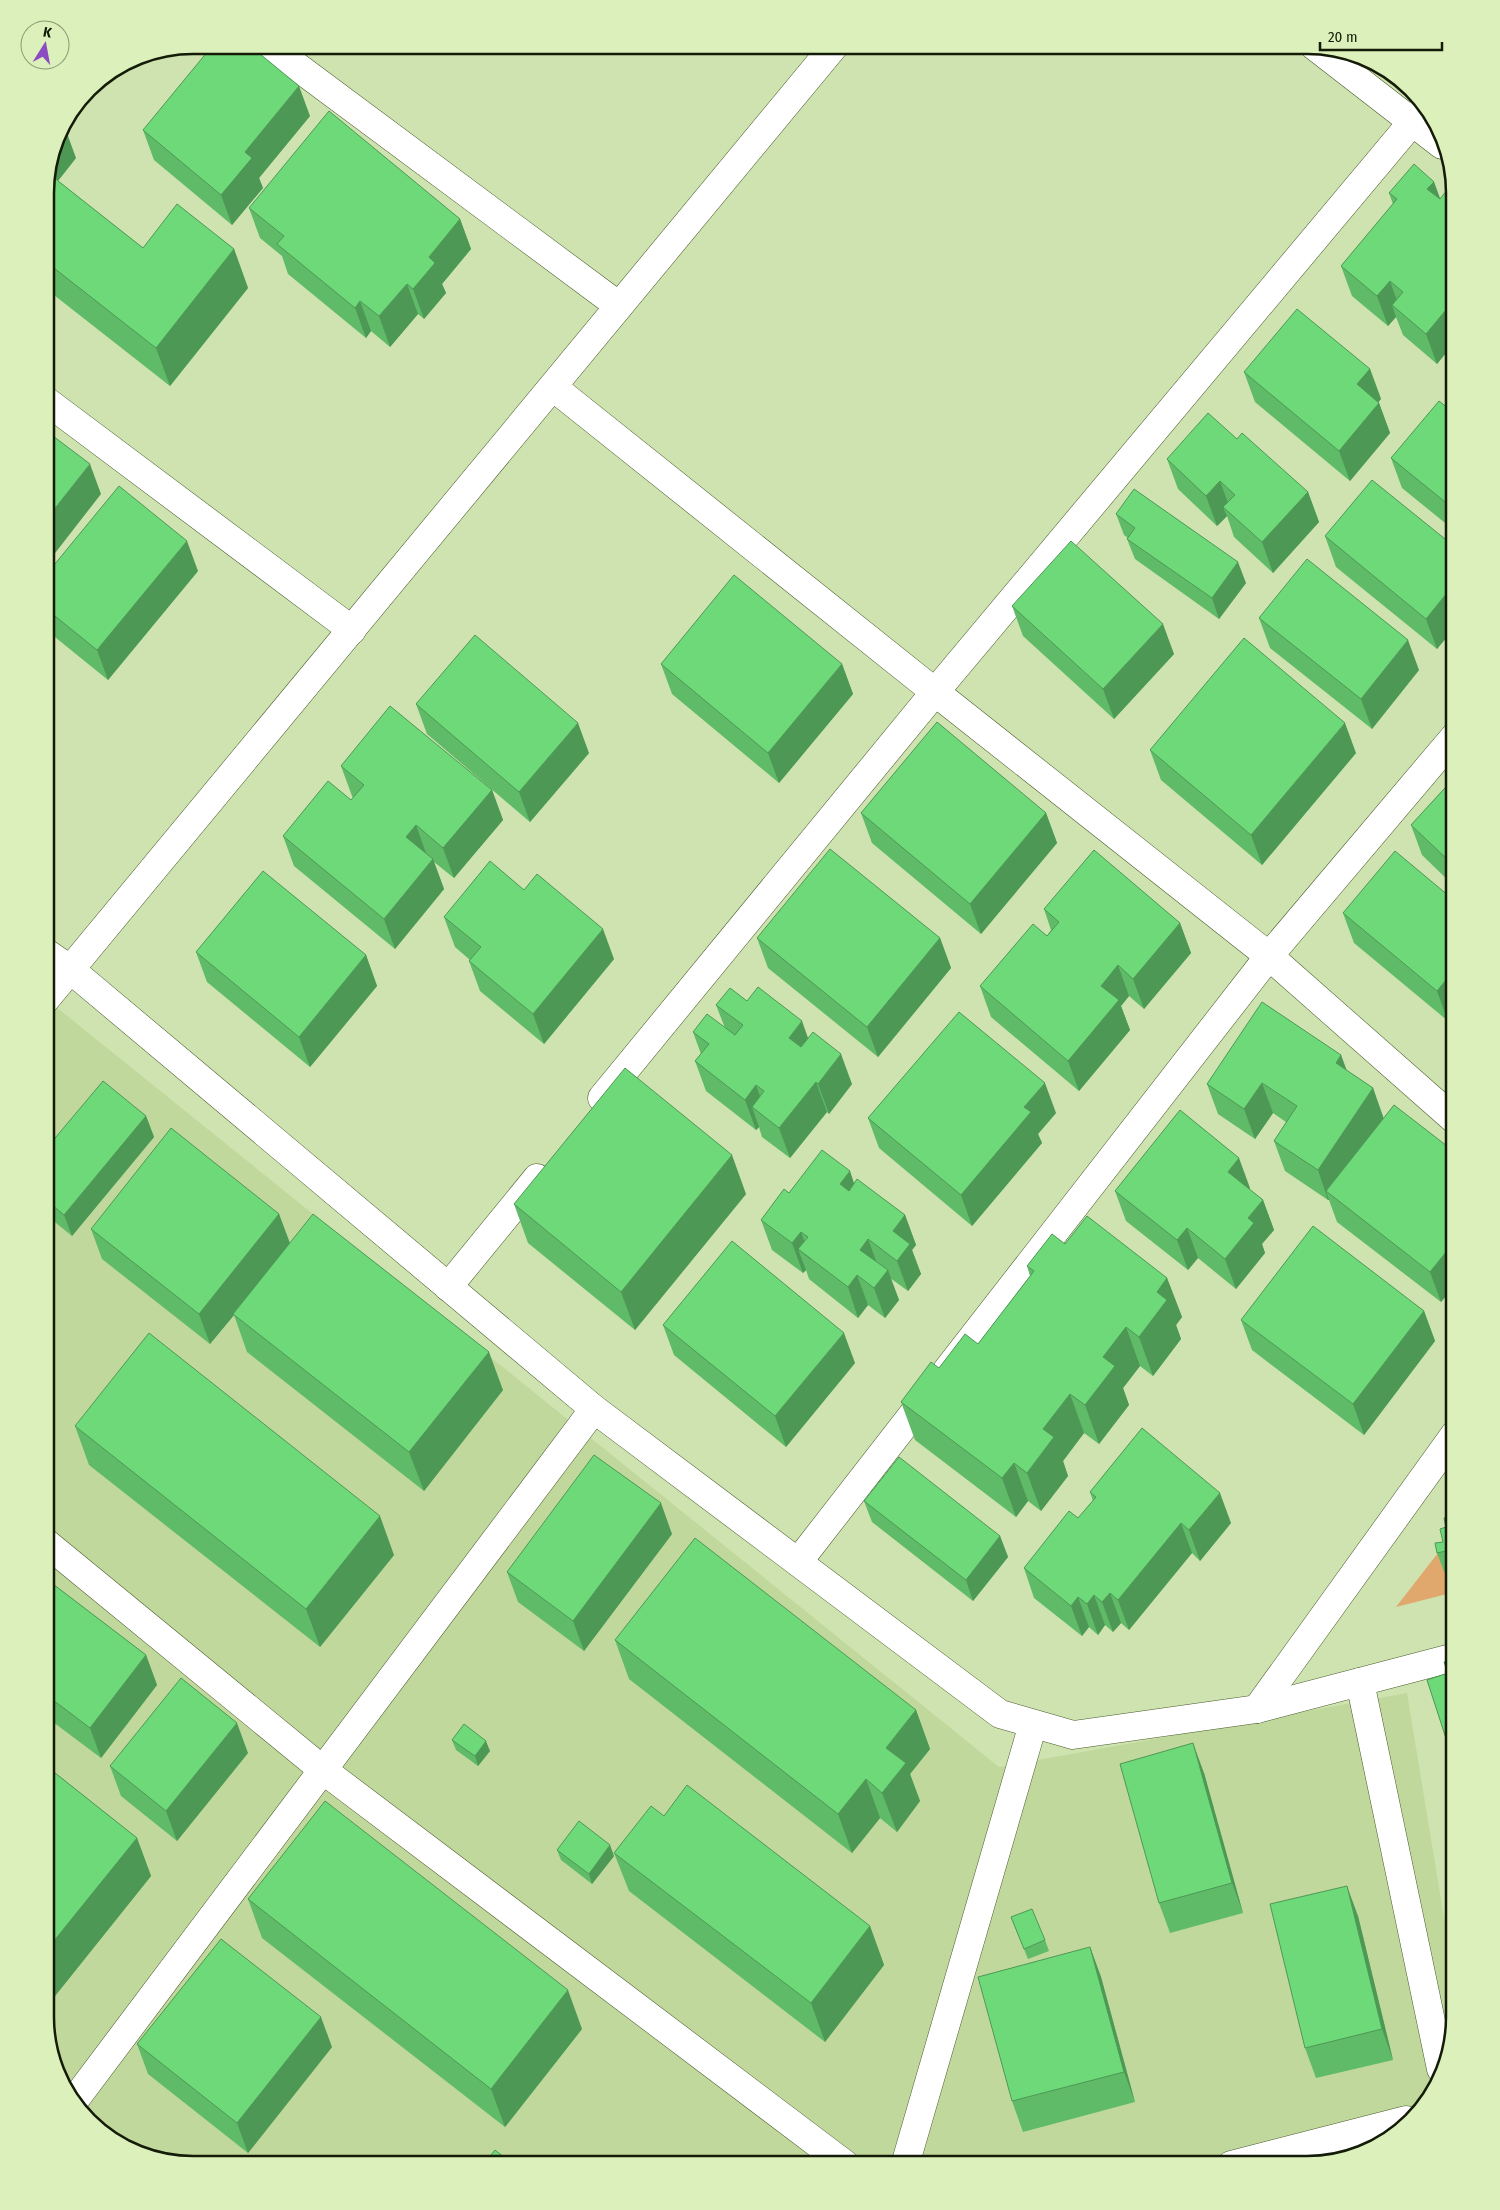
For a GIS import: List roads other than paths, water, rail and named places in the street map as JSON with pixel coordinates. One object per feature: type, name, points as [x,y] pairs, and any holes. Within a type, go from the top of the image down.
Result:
[{"type":"street","points":[[280,54],[619,306]]},
{"type":"street","points":[[54,990],[828,54]]},
{"type":"street","points":[[1329,56],[1418,115],[1433,134]]},
{"type":"street","points":[[587,1117],[935,692],[1418,115]]},
{"type":"street","points":[[553,386],[1269,956],[1446,1112]]},
{"type":"street","points":[[54,407],[352,630]]},
{"type":"street","points":[[798,1562],[1269,956],[1446,747]]},
{"type":"street","points":[[54,958],[71,970],[594,1409],[1000,1714],[1073,1735],[1257,1709],[1446,1659]]},
{"type":"street","points":[[448,1287],[555,1156]]},
{"type":"street","points":[[78,2096],[594,1409]]},
{"type":"street","points":[[1257,1709],[1446,1446]]},
{"type":"street","points":[[54,1549],[323,1770],[834,2156]]},
{"type":"street","points":[[1360,1682],[1439,2061]]},
{"type":"street","points":[[907,2156],[1033,1724]]},
{"type":"street","points":[[1266,2156],[1397,2122]]}]
